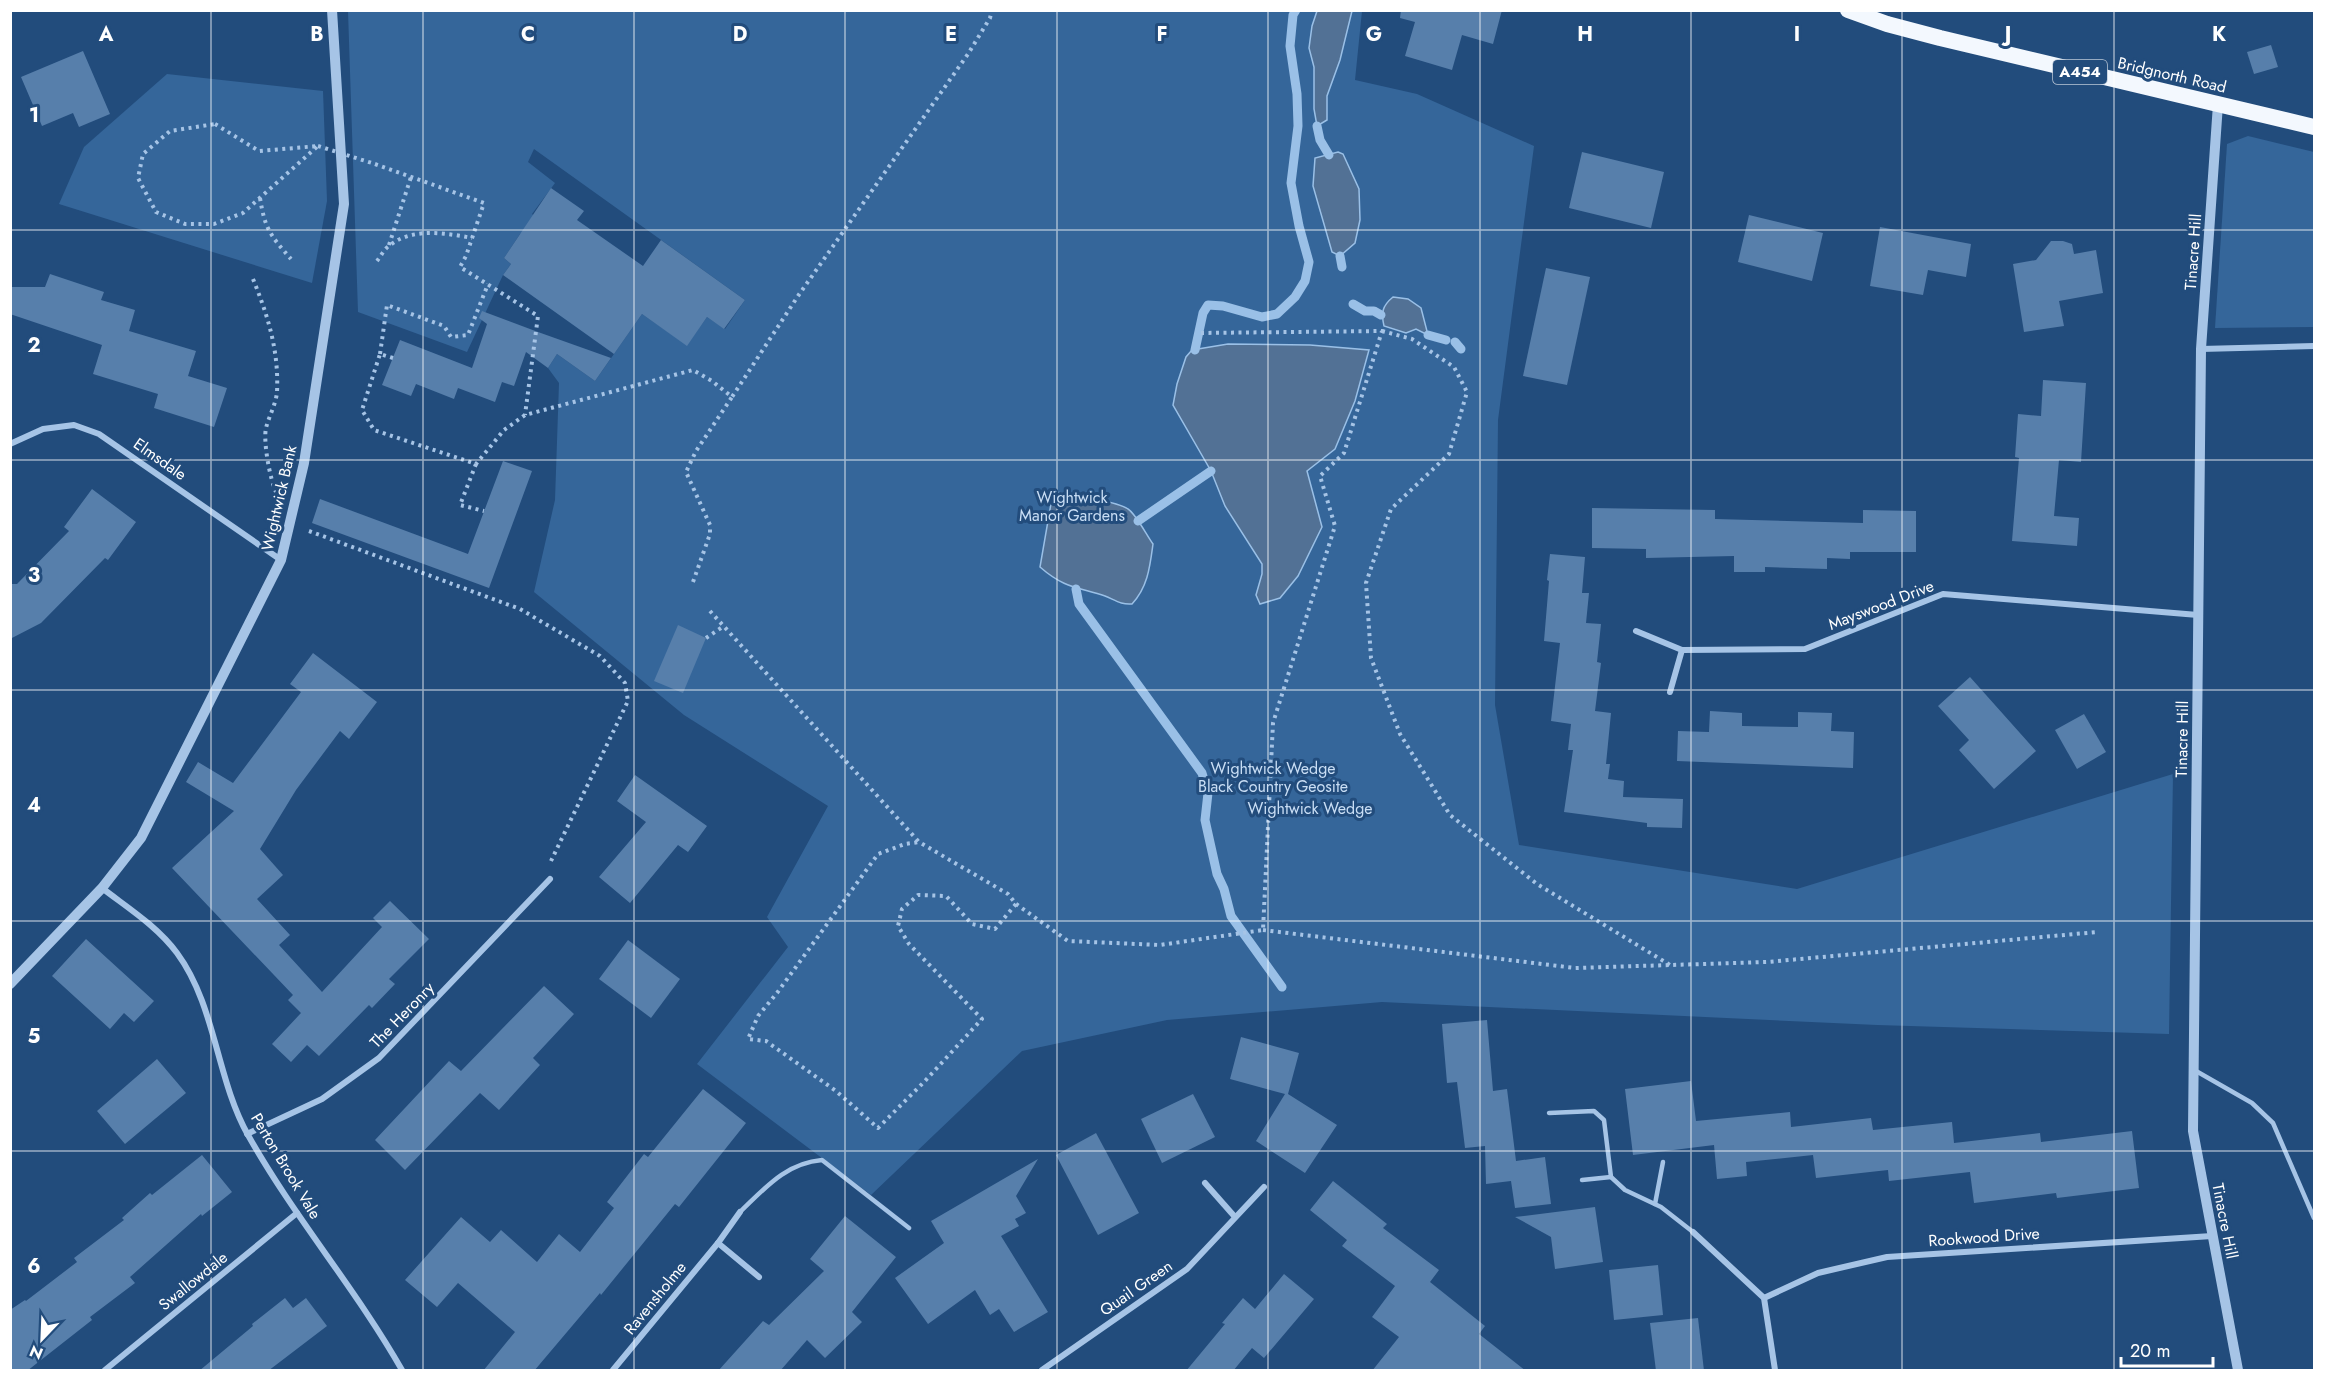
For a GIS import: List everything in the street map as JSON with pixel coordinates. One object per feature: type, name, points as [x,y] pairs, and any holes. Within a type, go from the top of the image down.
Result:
[{"type":"highway","name":"Bridgnorth Road","points":[[1848,10],[1887,24],[1940,38],[2314,127]]},
{"type":"street","name":"Wightwick Bank","points":[[10,984],[102,888],[141,838],[281,560],[304,463],[344,204],[332,10]]},
{"type":"street","name":"Tinacre Hill","points":[[2218,104],[2201,349],[2193,1131],[2238,1371]]},
{"type":"street","points":[[2201,349],[2314,346]]},
{"type":"street","name":"Elmsdale","points":[[10,444],[43,429],[74,425],[99,434],[281,560]]},
{"type":"street","name":"Mayswood Drive","points":[[1636,632],[1682,650],[1805,649],[1943,594],[2198,615]]},
{"type":"street","points":[[1670,692],[1682,650]]},
{"type":"street","name":"The Heronry","points":[[247,1134],[322,1099],[380,1058],[550,879]]},
{"type":"street","name":"Perton Brook Vale","points":[[102,888],[148,922],[177,953],[197,987],[229,1092],[247,1134],[297,1213],[388,1345],[402,1371]]},
{"type":"street","points":[[1205,1184],[1235,1216]]},
{"type":"street","name":"Quail Green","points":[[1042,1371],[1187,1269],[1264,1187]]},
{"type":"street","name":"Ravensholme","points":[[614,1371],[718,1243],[740,1212]]},
{"type":"street","name":"Swallowdale","points":[[105,1371],[297,1213]]},
{"type":"street","points":[[1693,1232],[1764,1298],[1775,1371]]},
{"type":"street","name":"Rookwood Drive","points":[[1764,1298],[1818,1273],[1887,1257],[2212,1236]]},
{"type":"street","points":[[718,1243],[759,1277]]},
{"type":"lane","points":[[2193,1069],[2252,1103],[2273,1123],[2314,1218]]},
{"type":"lane","points":[[1549,1113],[1594,1111],[1604,1120],[1611,1177],[1625,1190],[1655,1204],[1693,1232]]},
{"type":"lane","points":[[740,1212],[777,1178],[805,1162],[822,1160],[909,1228]]},
{"type":"lane","points":[[1655,1204],[1663,1162]]},
{"type":"lane","points":[[1582,1180],[1611,1177]]},
{"type":"path","points":[[693,582],[710,534],[710,525],[686,472],[696,451],[798,296],[968,54],[990,18],[992,10]]},
{"type":"path","points":[[318,146],[243,213],[214,224],[185,224],[156,212],[138,177],[143,154],[170,131],[215,124],[259,151],[318,146],[484,203],[460,267],[538,315],[525,415]]},
{"type":"path","points":[[377,261],[388,246],[411,177]]},
{"type":"path","points":[[260,197],[263,218],[272,238],[291,259]]},
{"type":"path","points":[[388,246],[413,234],[444,232],[472,238]]},
{"type":"path","points":[[253,279],[268,316],[276,347],[277,394],[265,430],[271,482],[290,523],[520,609],[600,656],[625,683],[628,701],[536,894]]},
{"type":"path","points":[[476,464],[374,430],[362,410],[380,354],[387,305],[444,326],[452,337],[468,335],[488,284]]},
{"type":"path","points":[[1263,930],[1273,723],[1335,526],[1320,476],[1344,453],[1382,331]]},
{"type":"path","points":[[1199,333],[1382,331],[1412,339],[1454,367],[1467,392],[1449,454],[1391,509],[1366,583],[1371,658],[1400,734],[1450,815],[1537,884],[1670,965]]},
{"type":"path","points":[[380,354],[393,358]]},
{"type":"path","points":[[484,511],[460,505],[476,464],[504,430],[525,415],[693,370],[732,397]]},
{"type":"path","points":[[710,611],[919,842],[1008,894],[1016,904],[1068,941],[1160,945],[1263,930],[1575,968],[1767,962],[2097,932]]},
{"type":"path","points":[[706,638],[724,626]]},
{"type":"path","points":[[919,842],[905,844],[878,854],[758,1016],[748,1040],[766,1041],[836,1091],[878,1128],[982,1019],[909,944],[898,926],[902,909],[918,895],[946,896],[972,924],[995,929],[1016,904]]},
{"type":"green space","name":"Wightwick Manor Gardens","points":[[348,11],[1362,11],[1355,80],[1417,94],[1534,146],[1498,420],[1495,705],[1519,845],[1797,889],[2173,774],[2169,1034],[1877,1025],[1382,1002],[1167,1020],[1022,1051],[871,1195],[697,1064],[788,947],[767,917],[828,806],[684,715],[534,592],[555,500],[559,383],[548,368],[557,354],[595,381],[642,314],[687,345],[707,317],[725,329],[745,300],[534,149],[528,162],[555,183],[532,214],[541,221],[520,234],[504,258],[511,264],[503,275],[467,352],[358,312]]},
{"type":"green space","points":[[167,74],[323,91],[327,201],[312,283],[59,204],[84,147]]},
{"type":"green space","points":[[2248,136],[2314,152],[2314,327],[2215,328],[2227,144]]},
{"type":"shaded area","points":[[1317,11],[1352,11],[1340,60],[1327,96],[1327,120],[1317,126],[1314,109],[1314,67],[1309,48]]},
{"type":"shaded area","points":[[1338,152],[1343,154],[1359,189],[1360,220],[1355,243],[1340,256],[1332,252],[1313,186],[1315,158]]},
{"type":"shaded area","points":[[1393,297],[1408,299],[1421,308],[1428,335],[1416,329],[1406,333],[1384,326],[1383,310]]},
{"type":"shaded area","points":[[1228,344],[1310,345],[1369,350],[1355,401],[1335,449],[1307,471],[1322,527],[1298,576],[1280,598],[1260,604],[1256,595],[1262,574],[1262,564],[1225,506],[1211,471],[1173,405],[1186,357],[1192,350]]},
{"type":"shaded area","points":[[1053,492],[1123,506],[1138,520],[1153,544],[1145,583],[1132,604],[1121,603],[1071,586],[1056,579],[1040,567]]},
{"type":"building","points":[[1401,10],[1502,10],[1493,44],[1462,35],[1452,70],[1405,56],[1415,22],[1400,18]]},
{"type":"building","points":[[2271,45],[2278,67],[2254,74],[2247,52]]},
{"type":"building","points":[[83,51],[110,114],[79,127],[73,113],[42,126],[21,77]]},
{"type":"building","points":[[1582,152],[1664,172],[1651,228],[1569,208]]},
{"type":"building","points":[[551,188],[584,211],[577,220],[643,266],[661,240],[745,300],[724,329],[707,317],[687,346],[642,314],[614,354],[503,275],[511,264],[504,258]]},
{"type":"building","points":[[1749,215],[1823,233],[1812,281],[1738,262]]},
{"type":"building","points":[[1880,227],[1971,244],[1966,277],[1928,270],[1923,295],[1870,286]]},
{"type":"building","points":[[2051,241],[2072,244],[2074,254],[2096,250],[2103,293],[2059,301],[2064,326],[2024,332],[2013,264],[2036,260]]},
{"type":"building","points":[[1546,268],[1590,277],[1567,385],[1523,376]]},
{"type":"building","points":[[50,274],[104,292],[101,300],[135,310],[129,331],[196,351],[188,376],[227,388],[214,427],[154,408],[158,394],[93,374],[102,345],[10,314],[10,287],[45,287]]},
{"type":"building","points":[[482,311],[611,358],[595,381],[557,354],[548,368],[526,352],[514,386],[502,382],[495,402],[458,388],[454,399],[416,384],[411,396],[382,385],[400,340],[472,368],[487,324],[479,318]]},
{"type":"building","points":[[2043,380],[2086,383],[2081,462],[2059,460],[2054,516],[2079,518],[2077,546],[2012,541],[2019,458],[2015,457],[2018,414],[2041,416]]},
{"type":"building","points":[[503,461],[532,471],[489,588],[312,523],[320,499],[468,554]]},
{"type":"building","points":[[92,489],[136,522],[108,560],[105,558],[41,623],[10,639],[10,584],[17,584],[69,531],[64,527]]},
{"type":"building","points":[[1592,508],[1715,510],[1715,519],[1863,523],[1863,510],[1916,511],[1916,552],[1850,552],[1850,559],[1827,558],[1827,569],[1765,567],[1765,572],[1734,572],[1734,556],[1646,558],[1646,549],[1592,548]]},
{"type":"building","points":[[1550,554],[1585,557],[1582,593],[1589,593],[1586,623],[1601,624],[1597,662],[1601,663],[1595,711],[1611,713],[1606,764],[1610,764],[1608,779],[1624,781],[1623,797],[1683,799],[1682,828],[1647,827],[1647,823],[1564,812],[1573,750],[1568,750],[1571,724],[1551,721],[1560,643],[1544,641]]},
{"type":"building","points":[[678,625],[706,638],[683,693],[654,681]]},
{"type":"building","points":[[313,653],[377,702],[349,739],[340,731],[296,790],[260,849],[283,875],[257,899],[290,935],[279,945],[322,992],[382,927],[373,918],[390,901],[429,939],[389,979],[395,984],[372,1008],[369,1005],[319,1056],[307,1045],[291,1062],[272,1044],[301,1013],[288,1000],[293,995],[172,868],[234,811],[186,782],[198,762],[233,783],[301,692],[290,684]]},
{"type":"building","points":[[1970,677],[2036,751],[1994,789],[1959,750],[1969,740],[1938,706]]},
{"type":"building","points":[[1710,711],[1742,713],[1742,726],[1798,727],[1798,712],[1832,713],[1831,731],[1854,732],[1853,768],[1677,761],[1678,731],[1709,732]]},
{"type":"building","points":[[2084,714],[2106,752],[2077,769],[2055,730]]},
{"type":"building","points":[[635,775],[707,826],[688,852],[678,845],[630,903],[599,877],[646,822],[617,801]]},
{"type":"building","points":[[86,939],[154,1001],[134,1022],[124,1013],[110,1029],[52,976]]},
{"type":"building","points":[[628,940],[680,979],[651,1018],[599,979]]},
{"type":"building","points":[[544,986],[574,1014],[533,1058],[540,1065],[499,1110],[480,1093],[405,1170],[375,1140],[449,1061],[461,1071]]},
{"type":"building","points":[[1487,1020],[1493,1091],[1507,1089],[1516,1161],[1545,1157],[1551,1204],[1515,1208],[1511,1181],[1486,1184],[1485,1146],[1465,1148],[1457,1082],[1447,1083],[1442,1024]]},
{"type":"building","points":[[1241,1037],[1299,1053],[1288,1094],[1337,1125],[1305,1173],[1256,1141],[1285,1094],[1230,1079]]},
{"type":"building","points":[[157,1059],[186,1093],[125,1144],[97,1111]]},
{"type":"building","points":[[1691,1081],[1696,1121],[1790,1112],[1791,1127],[1871,1118],[1873,1130],[1952,1122],[1954,1143],[2040,1133],[2041,1142],[2132,1131],[2139,1188],[2057,1198],[2056,1193],[1974,1203],[1970,1172],[1889,1181],[1888,1170],[1816,1178],[1813,1155],[1746,1162],[1747,1176],[1717,1179],[1714,1145],[1633,1155],[1625,1089]]},
{"type":"building","points":[[703,1089],[746,1123],[679,1207],[675,1204],[601,1295],[600,1293],[534,1371],[483,1371],[515,1332],[458,1283],[437,1307],[405,1280],[461,1217],[490,1242],[501,1230],[537,1262],[559,1234],[580,1252],[614,1208],[607,1202],[644,1154],[648,1157]]},
{"type":"building","points":[[1193,1094],[1215,1137],[1162,1163],[1141,1119]]},
{"type":"building","points":[[1096,1133],[1139,1213],[1098,1235],[1056,1155]]},
{"type":"building","points":[[202,1155],[232,1192],[202,1216],[201,1214],[130,1277],[135,1283],[90,1317],[92,1320],[27,1371],[10,1371],[10,1310],[26,1301],[77,1262],[74,1258],[124,1220],[122,1218],[150,1193],[152,1195]]},
{"type":"building","points":[[1038,1159],[1016,1196],[1026,1213],[1015,1219],[1019,1226],[1001,1236],[1048,1312],[1014,1332],[999,1309],[990,1315],[975,1290],[928,1324],[895,1278],[944,1243],[931,1221]]},
{"type":"building","points":[[1333,1181],[1387,1224],[1383,1228],[1439,1270],[1430,1282],[1485,1326],[1479,1334],[1526,1371],[1372,1371],[1399,1337],[1372,1317],[1395,1286],[1342,1246],[1347,1240],[1310,1210]]},
{"type":"building","points":[[1595,1207],[1603,1262],[1555,1269],[1551,1237],[1515,1217]]},
{"type":"building","points":[[845,1216],[896,1257],[852,1312],[862,1322],[825,1358],[807,1340],[780,1371],[718,1371],[763,1321],[769,1325],[824,1271],[810,1259]]},
{"type":"building","points":[[1658,1265],[1663,1315],[1614,1320],[1609,1270]]},
{"type":"building","points":[[1284,1274],[1314,1299],[1264,1358],[1252,1348],[1233,1371],[1186,1371],[1225,1324],[1222,1323],[1243,1298],[1255,1309]]},
{"type":"building","points":[[285,1298],[293,1308],[306,1298],[327,1326],[268,1371],[199,1371],[253,1326],[252,1324]]},
{"type":"building","points":[[1698,1318],[1704,1371],[1656,1371],[1650,1323]]},
{"type":"waterway","points":[[1195,350],[1203,313],[1208,305],[1223,306],[1262,317],[1277,314],[1295,297],[1305,281],[1309,262],[1291,183],[1298,126],[1297,94],[1290,46],[1293,15],[1296,10]]},
{"type":"waterway","points":[[1317,126],[1320,140],[1329,155]]},
{"type":"waterway","points":[[1340,256],[1342,267]]},
{"type":"waterway","points":[[1353,304],[1365,311],[1374,311],[1381,315]]},
{"type":"waterway","points":[[1428,335],[1446,340]]},
{"type":"waterway","points":[[1455,342],[1461,349]]},
{"type":"waterway","points":[[1138,521],[1211,471]]},
{"type":"waterway","points":[[1076,589],[1079,604],[1202,773],[1208,793],[1205,820],[1217,874],[1224,889],[1231,916],[1282,987]]},
{"type":"park label","name":"Wightwick Wedge Black Country Geosite","points":[[1273,777]]},
{"type":"park label","name":"Wightwick Wedge","points":[[1310,808]]}]
